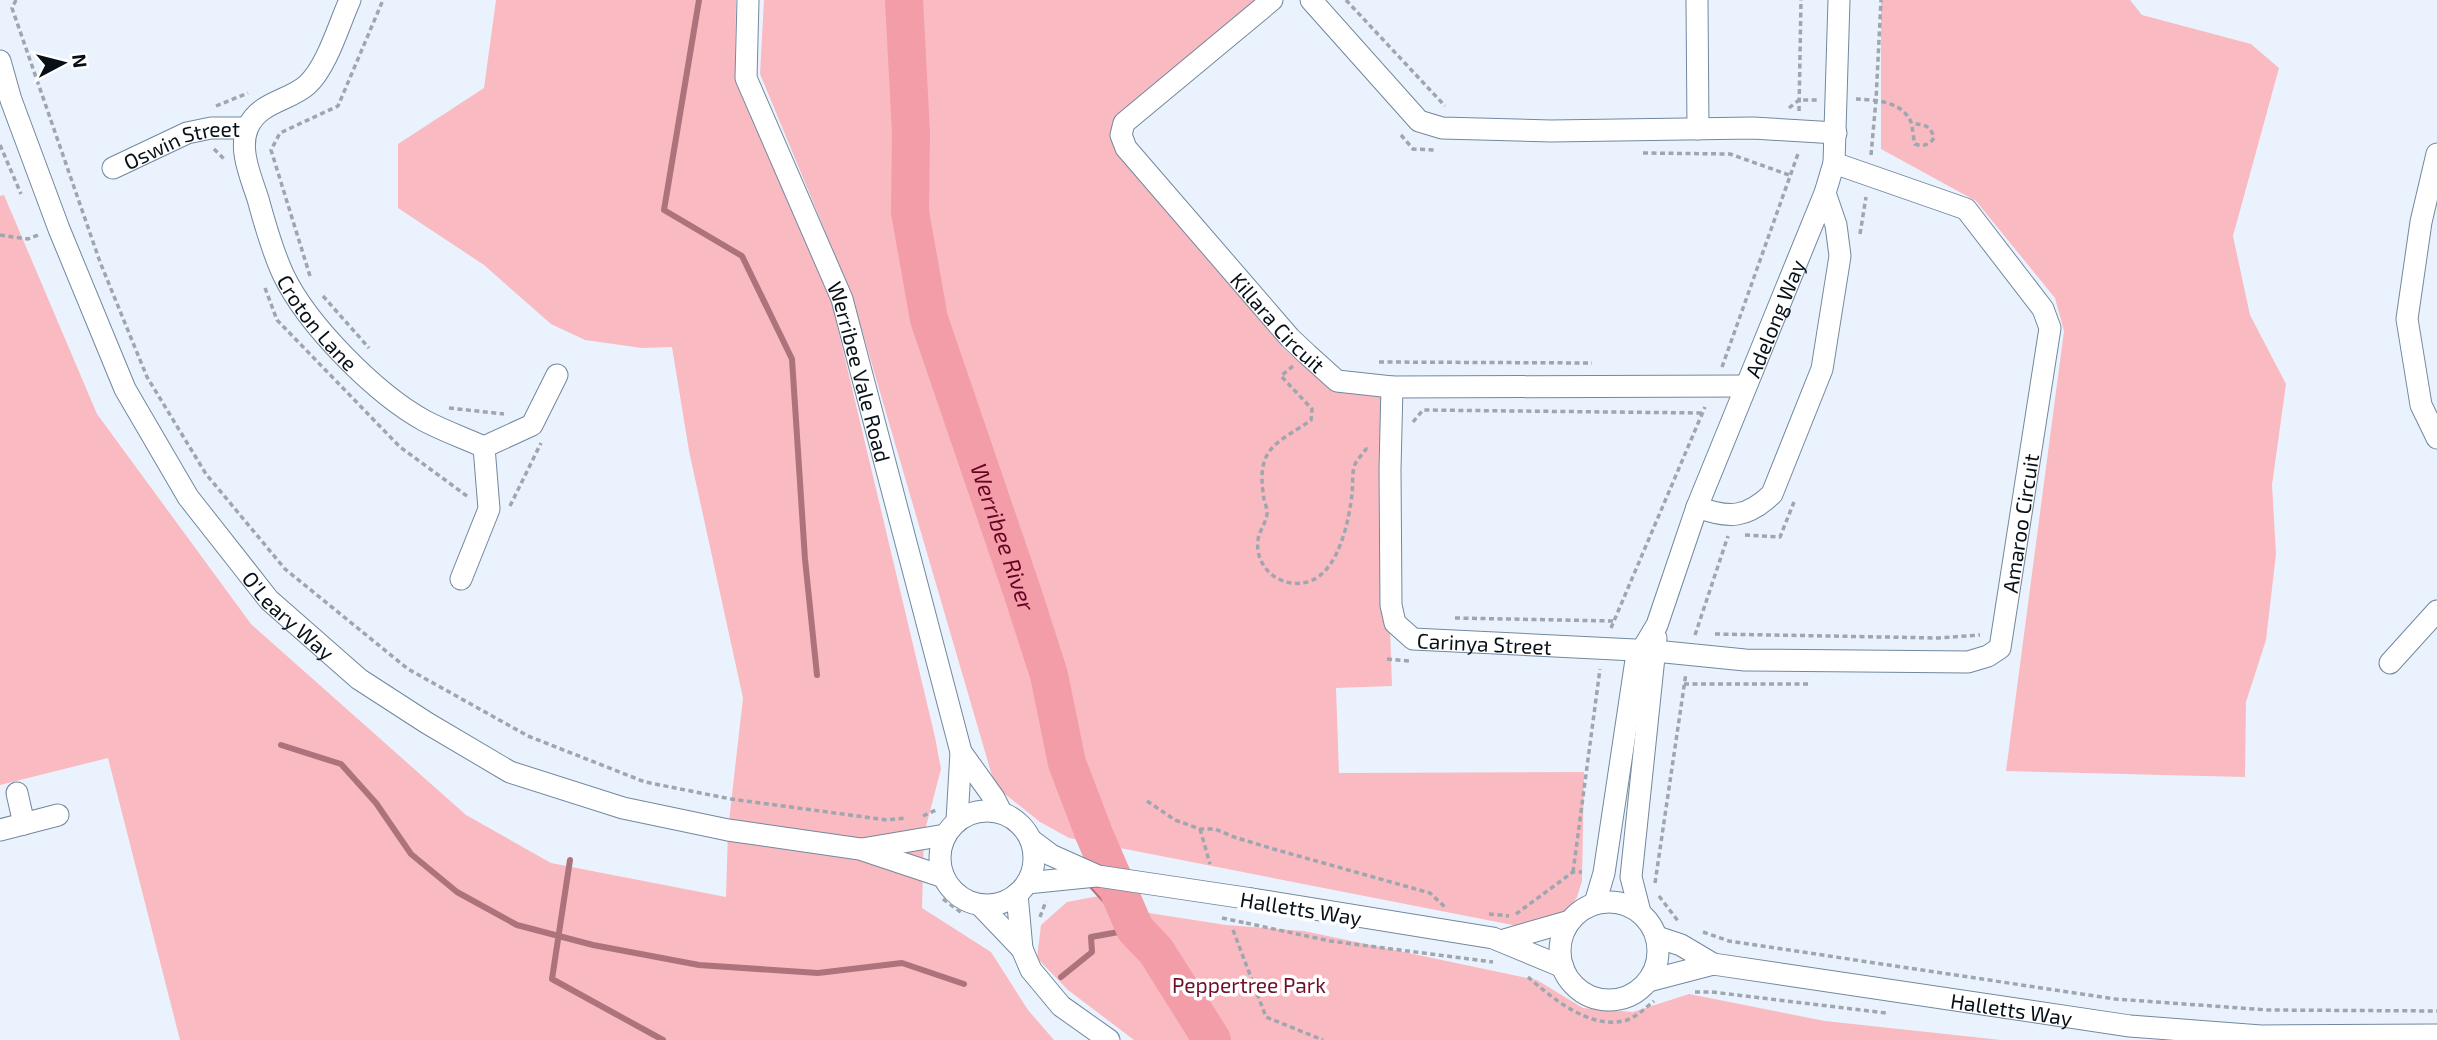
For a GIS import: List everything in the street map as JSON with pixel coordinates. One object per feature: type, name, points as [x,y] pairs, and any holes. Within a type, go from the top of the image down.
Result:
[{"type":"street","name":"Oswin Street","points":[[113,168],[187,132],[211,128],[247,128],[264,108],[307,86],[320,68],[350,0]]},
{"type":"street","name":"Werribee Vale Road","points":[[748,0],[747,78],[842,299],[961,752],[960,793],[951,828]]},
{"type":"street","name":"Killara Circuit","points":[[1272,0],[1124,124],[1121,135],[1126,148],[1281,328],[1337,381],[1392,387],[1746,386]]},
{"type":"street","points":[[1311,0],[1419,121],[1442,128],[1551,131],[1753,128],[1836,133]]},
{"type":"street","points":[[1697,0],[1698,129]]},
{"type":"street","name":"Adelong Way","points":[[1640,912],[1631,877],[1649,650],[1697,508],[1825,193],[1834,163],[1839,0]]},
{"type":"street","name":"O'Leary Way","points":[[0,61],[6,102],[125,389],[188,497],[269,600],[359,679],[510,772],[623,808],[728,830],[860,849],[942,886]]},
{"type":"street","name":"Croton Lane","points":[[247,128],[244,152],[268,235],[283,275],[298,302],[338,350],[399,404],[426,421],[484,447]]},
{"type":"street","points":[[2437,154],[2421,222],[2407,319],[2421,405],[2437,438]]},
{"type":"street","name":"Amaroo Circuit","points":[[1649,650],[1745,660],[1968,662],[1988,656],[2000,648],[2050,328],[2043,309],[1966,209],[1834,163]]},
{"type":"street","points":[[1697,508],[1720,516],[1741,513],[1759,507],[1772,494],[1822,369],[1840,256],[1836,225],[1825,193]]},
{"type":"street","points":[[461,579],[489,509],[484,447],[532,425],[558,374]]},
{"type":"street","name":"Carinya Street","points":[[1392,387],[1391,605],[1395,623],[1413,639],[1649,650]]},
{"type":"street","points":[[2390,663],[2437,611]]},
{"type":"street","name":"Adelong Way","points":[[1595,903],[1604,873],[1636,660],[1649,650]]},
{"type":"street","name":"Werribee Vale Road","points":[[961,752],[1001,812]]},
{"type":"street","points":[[17,793],[24,824]]},
{"type":"street","points":[[1022,949],[1028,924],[1033,862],[1031,840],[1024,828],[1014,818],[1001,812],[986,810],[971,813],[951,828],[940,849],[942,886],[969,902],[993,905],[1030,886]]},
{"type":"street","points":[[0,830],[58,815]]},
{"type":"street","name":"O'Leary Way","points":[[860,849],[951,828]]},
{"type":"street","name":"Halletts Way","points":[[1031,840],[1051,856],[1098,876],[1504,940]]},
{"type":"street","name":"Halletts Way","points":[[1030,886],[1098,876]]},
{"type":"street","points":[[1611,901],[1627,904],[1640,912],[1657,937],[1659,953],[1656,968],[1648,981],[1630,995],[1609,1000],[1594,998],[1580,991],[1563,967],[1560,951],[1563,935],[1570,921],[1595,903],[1611,901]]},
{"type":"street","points":[[981,905],[1022,949],[1031,970],[1061,1006],[1109,1040]]},
{"type":"street","points":[[1504,940],[1570,921]]},
{"type":"street","name":"Halletts Way","points":[[1657,937],[1681,945],[1713,964],[2130,1026],[2261,1036],[2437,1035]]},
{"type":"street","points":[[1504,940],[1563,967]]},
{"type":"street","name":"Halletts Way","points":[[1648,981],[1713,964]]},
{"type":"path","points":[[16,0],[12,8],[100,262],[146,377],[206,474],[285,569],[408,669],[528,736],[658,785],[744,801],[887,820],[909,818]]},
{"type":"path","points":[[313,284],[271,150],[280,133],[338,106],[383,0]]},
{"type":"path","points":[[1346,0],[1449,111]]},
{"type":"path","points":[[1486,914],[1512,917],[1573,872],[1602,648],[1714,386],[1799,153],[1801,0]]},
{"type":"path","points":[[204,111],[255,90]]},
{"type":"path","points":[[1786,110],[1798,100],[1876,100],[1904,111],[1912,124],[1911,134],[1915,144],[1922,146],[1931,143],[1934,138],[1932,130],[1926,125],[1912,124]]},
{"type":"path","points":[[1395,129],[1413,149],[1441,150]]},
{"type":"path","points":[[0,145],[24,201]]},
{"type":"path","points":[[1633,153],[1730,154],[1791,176]]},
{"type":"path","points":[[1866,198],[1877,201]]},
{"type":"path","points":[[0,235],[28,239],[38,234],[34,224]]},
{"type":"path","points":[[322,294],[375,355]]},
{"type":"path","points":[[1307,354],[1281,376],[1312,409],[1311,420],[1266,455],[1262,486],[1268,512],[1258,540],[1263,568],[1272,576],[1298,584],[1321,575],[1341,545],[1350,514],[1355,464],[1366,449],[1390,447]]},
{"type":"path","points":[[1376,362],[1597,363]]},
{"type":"path","points":[[447,408],[514,415],[546,432],[506,514]]},
{"type":"path","points":[[1413,434],[1413,421],[1423,410],[1703,413]]},
{"type":"path","points":[[1452,618],[1614,621]]},
{"type":"path","points":[[1709,634],[1939,638],[1987,635]]},
{"type":"path","points":[[921,817],[948,804],[960,793]]},
{"type":"path","points":[[1147,801],[1175,820],[1200,829],[1215,829],[1270,848],[1430,893],[1448,909],[1435,908]]},
{"type":"path","points":[[1200,829],[1210,864]]},
{"type":"path","points":[[1631,877],[1649,879],[1679,923]]},
{"type":"path","points":[[942,886],[954,909],[984,922],[995,921]]},
{"type":"path","points":[[1030,886],[1045,903]]},
{"type":"path","points":[[1028,924],[1045,903],[1056,901]]},
{"type":"path","points":[[1028,924],[1045,903]]},
{"type":"path","points":[[1233,930],[1266,1017],[1323,1040]]},
{"type":"path","points":[[1701,931],[1729,941],[2115,999],[2268,1010],[2437,1011]]},
{"type":"green space","points":[[496,0],[736,0],[735,75],[832,304],[935,737],[941,769],[924,834],[922,908],[991,952],[1028,1010],[1054,1040],[180,1040],[108,758],[0,785],[0,196],[4,195],[97,414],[251,624],[466,815],[551,863],[726,897],[728,830],[743,698],[689,451],[672,347],[642,348],[585,340],[551,324],[484,265],[398,208],[398,144],[484,88]]},
{"type":"green space","points":[[764,0],[1259,0],[1116,146],[1283,348],[1333,392],[1382,395],[1392,686],[1336,688],[1339,773],[1584,772],[1582,881],[1577,897],[1563,918],[1523,927],[1069,838],[1040,822],[995,786],[852,296],[760,74]]},
{"type":"green space","points":[[1881,0],[2130,0],[2142,15],[2251,44],[2279,68],[2233,236],[2250,315],[2286,384],[2272,485],[2276,554],[2266,640],[2246,702],[2245,777],[2006,771],[2064,331],[2055,298],[1976,201],[1881,149]]},
{"type":"green space","points":[[1099,896],[1150,953],[1206,1040],[1134,1040],[1068,990],[1037,958],[1041,925],[1067,902]]},
{"type":"green space","name":"Peppertree Park","points":[[1123,909],[1226,925],[1304,931],[1537,980],[1583,1008],[1633,1012],[1689,994],[1825,1021],[2001,1040],[1219,1040],[1158,948]]},
{"type":"shaded area","points":[[1098,880],[1158,948],[1219,1040],[1206,1040],[1150,953],[1089,886]]},
{"type":"waterway","points":[[699,0],[664,210],[742,256],[792,359],[805,559],[817,675]]},
{"type":"waterway","name":"Werribee River","points":[[904,0],[911,133],[910,212],[929,319],[1049,675],[1067,763],[1094,834],[1135,929],[1156,951],[1212,1040]]},
{"type":"waterway","points":[[281,745],[341,764],[376,803],[411,854],[457,892],[517,925],[593,945],[699,965],[818,973],[902,963],[964,984]]},
{"type":"waterway","points":[[570,860],[552,979],[663,1040]]},
{"type":"waterway","points":[[1061,977],[1092,952],[1091,937],[1135,929]]}]
